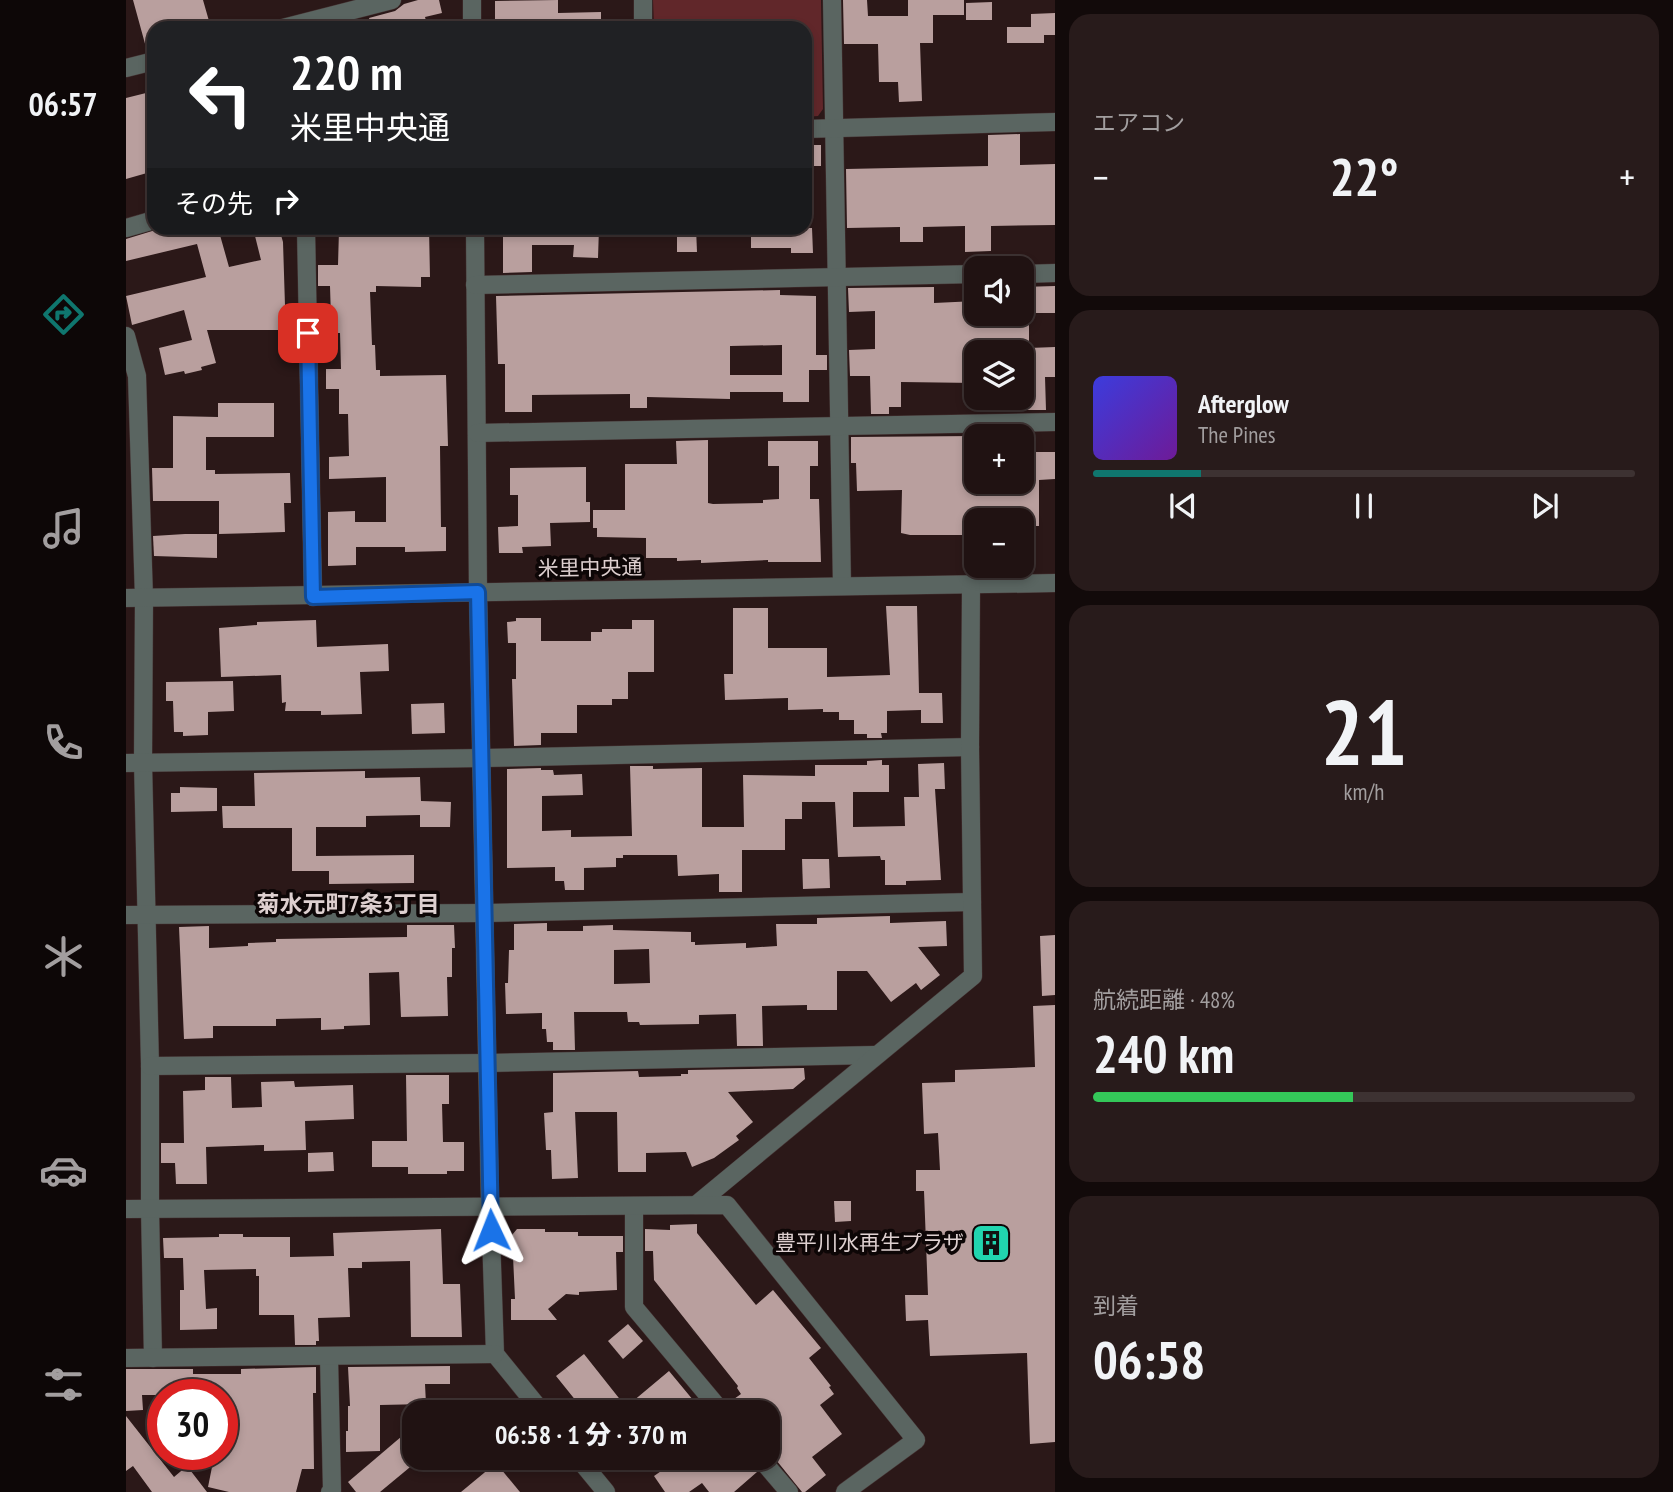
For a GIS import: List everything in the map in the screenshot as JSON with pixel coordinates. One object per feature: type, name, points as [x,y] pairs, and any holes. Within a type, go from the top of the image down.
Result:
[{"type":"street","points":[[310,21],[392,0]]},
{"type":"street","points":[[472,0],[472,21]]},
{"type":"street","points":[[643,0],[643,21]]},
{"type":"street","points":[[832,0],[842,586]]},
{"type":"street","points":[[126,68],[147,63]]},
{"type":"street","points":[[812,130],[1055,122]]},
{"type":"street","points":[[126,228],[147,222]]},
{"type":"street","points":[[306,235],[313,597]]},
{"type":"street","points":[[475,235],[478,592],[486,913],[489,1205],[495,1354],[532,1400]]},
{"type":"street","points":[[1034,274],[1055,273]]},
{"type":"street","points":[[475,285],[964,274]]},
{"type":"street","points":[[126,336],[132,377],[135,762],[147,914],[153,1357]]},
{"type":"street","points":[[477,433],[1055,422]]},
{"type":"street","name":"米里中央通","points":[[135,598],[1055,583]]},
{"type":"street","points":[[696,1205],[973,976],[971,586]]},
{"type":"street","points":[[135,762],[483,758],[970,747]]},
{"type":"street","points":[[126,915],[486,913],[972,902]]},
{"type":"street","points":[[150,1066],[488,1063],[875,1055]]},
{"type":"street","points":[[126,1209],[727,1205],[916,1440],[845,1492]]},
{"type":"street","points":[[634,1206],[634,1307],[712,1400]]},
{"type":"street","points":[[126,1358],[495,1354]]},
{"type":"street","points":[[329,1357],[331,1492]]},
{"type":"street","points":[[589,1470],[606,1492]]},
{"type":"street","points":[[770,1470],[789,1492]]},
{"type":"shaded area","points":[[653,0],[821,0],[823,109],[818,116],[812,116],[812,21],[654,21]]},
{"type":"building","points":[[133,0],[203,0],[209,21],[147,21],[147,51]]},
{"type":"building","points":[[418,0],[439,0],[442,13],[425,17],[426,21],[370,21],[369,18],[395,11],[404,4]]},
{"type":"building","points":[[558,0],[558,13],[601,12],[601,21],[495,21],[495,1]]},
{"type":"building","points":[[843,0],[867,0],[868,16],[908,16],[908,0],[964,0],[964,15],[933,15],[933,43],[920,43],[922,101],[899,102],[898,82],[879,82],[878,44],[844,44]]},
{"type":"building","points":[[992,2],[992,20],[966,20],[966,3]]},
{"type":"building","points":[[1055,13],[1055,35],[1044,35],[1044,43],[1007,43],[1007,27],[1031,27],[1031,14]]},
{"type":"building","points":[[147,93],[147,173],[126,179],[126,98]]},
{"type":"building","points":[[1020,134],[1020,165],[1055,164],[1055,225],[991,226],[991,251],[965,252],[965,226],[923,227],[923,242],[900,242],[900,227],[847,228],[846,169],[988,166],[988,135]]},
{"type":"building","points":[[812,145],[821,145],[821,166],[812,166]]},
{"type":"building","points":[[812,228],[813,253],[791,253],[791,248],[751,248],[751,235],[812,235]]},
{"type":"building","points":[[147,233],[147,235],[220,235],[229,267],[261,260],[255,235],[281,235],[289,330],[207,330],[216,363],[185,374],[184,371],[165,375],[159,348],[192,340],[184,310],[132,325],[126,296],[206,277],[197,244],[126,261],[126,239]]},
{"type":"building","points":[[339,235],[429,235],[430,277],[421,277],[421,287],[376,286],[376,292],[370,292],[372,345],[375,345],[376,370],[380,370],[380,376],[446,375],[448,446],[440,446],[441,527],[446,527],[446,551],[405,552],[405,547],[356,547],[356,565],[328,566],[328,512],[355,511],[355,522],[386,522],[386,477],[329,479],[329,457],[349,456],[348,414],[339,414],[339,389],[326,389],[326,369],[341,369],[340,333],[335,333],[335,318],[331,318],[330,286],[318,286],[318,265],[338,265]]},
{"type":"building","points":[[503,235],[599,235],[598,258],[573,257],[574,245],[532,245],[532,272],[503,273]]},
{"type":"building","points":[[677,235],[696,235],[697,252],[677,252]]},
{"type":"building","points":[[1055,286],[1055,313],[1034,313],[1034,287]]},
{"type":"building","points":[[934,287],[934,303],[964,302],[964,326],[1029,326],[1029,340],[964,340],[964,383],[901,382],[901,407],[889,407],[889,414],[871,414],[870,376],[850,376],[849,350],[875,349],[875,311],[849,312],[848,288]]},
{"type":"building","points":[[780,290],[780,295],[816,296],[816,355],[827,355],[827,370],[809,370],[809,402],[783,402],[783,392],[730,392],[730,399],[647,397],[647,408],[630,408],[630,394],[532,395],[532,412],[505,412],[505,364],[498,364],[496,296]],"holes":[[[782,345],[782,375],[730,375],[730,346]]]},
{"type":"building","points":[[1055,347],[1055,377],[1045,377],[1046,410],[1034,410],[1034,348]]},
{"type":"building","points":[[218,403],[274,403],[274,437],[206,437],[206,470],[215,470],[215,474],[290,473],[291,503],[284,503],[285,532],[219,534],[219,501],[153,501],[152,468],[173,468],[173,416],[218,417]]},
{"type":"building","points":[[986,410],[1003,410],[1003,412]]},
{"type":"building","points":[[964,436],[964,494],[1034,494],[1034,452],[1055,452],[1055,479],[1039,480],[1039,526],[1034,526],[1034,508],[964,508],[964,535],[910,535],[901,533],[902,490],[857,491],[856,463],[851,463],[851,437]]},
{"type":"building","points":[[708,440],[708,503],[713,504],[763,503],[763,500],[779,499],[779,466],[768,466],[768,441],[818,441],[818,466],[810,466],[810,499],[819,499],[821,562],[768,560],[701,563],[701,560],[646,558],[646,538],[597,537],[597,528],[593,528],[593,510],[625,510],[625,464],[677,464],[676,441]]},
{"type":"building","points":[[586,467],[586,502],[590,502],[590,522],[550,523],[551,546],[522,547],[523,553],[499,553],[498,527],[518,526],[518,495],[510,495],[510,468]]},
{"type":"building","points":[[217,534],[217,558],[154,556],[153,536]]},
{"type":"building","points":[[886,606],[917,606],[919,693],[942,693],[943,723],[921,723],[921,710],[887,711],[887,733],[881,733],[882,738],[867,738],[867,734],[854,734],[854,720],[839,720],[839,712],[823,712],[823,709],[788,710],[788,698],[725,700],[724,674],[733,674],[733,608],[768,608],[768,648],[827,648],[827,677],[890,675]]},
{"type":"building","points":[[516,618],[541,618],[541,641],[591,641],[591,632],[602,632],[602,629],[632,629],[632,620],[654,620],[654,672],[628,672],[628,699],[612,699],[612,705],[577,705],[577,733],[541,733],[541,745],[514,746],[512,679],[516,679],[516,643],[508,643],[507,622],[516,621]]},
{"type":"building","points":[[316,620],[317,647],[388,644],[389,671],[360,672],[362,714],[321,715],[321,711],[285,711],[281,675],[221,677],[219,628],[257,625],[257,622]]},
{"type":"building","points":[[233,681],[234,711],[208,712],[208,735],[183,736],[183,732],[174,732],[173,701],[166,701],[166,682]]},
{"type":"building","points":[[444,703],[445,733],[412,734],[411,704]]},
{"type":"building","points":[[882,760],[882,765],[889,765],[889,792],[853,792],[853,827],[905,826],[904,797],[919,797],[918,764],[944,763],[945,789],[935,789],[941,880],[906,881],[906,885],[885,885],[885,860],[881,860],[880,856],[838,857],[835,802],[802,802],[802,819],[785,819],[785,850],[742,850],[742,892],[719,892],[719,874],[678,876],[677,855],[623,855],[623,858],[616,858],[616,867],[584,868],[584,890],[565,890],[564,881],[555,881],[555,867],[507,868],[507,769],[541,768],[553,770],[554,775],[582,774],[583,795],[542,796],[542,831],[571,830],[571,837],[632,836],[630,766],[653,766],[653,769],[702,768],[702,827],[744,827],[743,775],[815,776],[815,765],[867,765],[867,761]]},
{"type":"building","points":[[365,771],[365,778],[420,777],[421,801],[451,802],[450,827],[420,827],[420,815],[366,816],[366,827],[316,827],[316,856],[414,855],[414,883],[329,884],[329,871],[292,871],[292,828],[223,828],[222,806],[255,806],[254,773]]},
{"type":"building","points":[[180,787],[217,788],[217,811],[171,812],[171,793],[180,793]]},
{"type":"building","points":[[802,859],[829,859],[830,888],[803,889]]},
{"type":"building","points":[[890,916],[890,923],[946,921],[947,946],[918,947],[940,975],[921,990],[916,983],[891,1002],[867,971],[837,971],[837,1010],[807,1010],[807,1005],[762,1006],[763,1046],[737,1046],[736,1014],[699,1015],[699,1024],[640,1025],[639,1022],[628,1022],[627,1012],[574,1012],[575,1050],[553,1050],[553,1042],[547,1042],[546,1029],[542,1029],[542,1013],[506,1014],[505,983],[508,983],[509,950],[514,950],[514,924],[547,923],[547,931],[583,931],[583,926],[613,925],[613,930],[691,932],[691,942],[695,942],[695,945],[746,943],[746,948],[777,946],[776,924],[817,924],[817,918]],"holes":[[[649,949],[650,983],[614,984],[614,950]]]},
{"type":"building","points":[[407,925],[454,925],[452,977],[447,977],[448,1016],[401,1017],[399,972],[369,973],[370,1025],[321,1030],[321,1018],[276,1019],[276,1026],[213,1026],[213,1038],[184,1039],[179,927],[209,926],[209,948],[248,946],[248,943],[276,942],[276,939],[407,937]]},
{"type":"building","points":[[1055,935],[1055,995],[1042,996],[1040,936]]},
{"type":"building","name":"豊平川水再生プラザ","points":[[1055,1005],[1055,1442],[1030,1444],[1027,1353],[930,1356],[928,1320],[906,1321],[905,1295],[928,1295],[924,1191],[916,1191],[916,1170],[940,1170],[938,1133],[924,1134],[922,1083],[955,1082],[955,1070],[1035,1067],[1033,1006]]},
{"type":"building","points":[[804,1068],[805,1079],[793,1089],[728,1092],[753,1122],[736,1136],[739,1140],[714,1158],[692,1167],[686,1152],[646,1153],[646,1172],[618,1172],[617,1112],[575,1112],[578,1178],[552,1179],[551,1150],[546,1150],[544,1113],[553,1112],[553,1073],[638,1071],[639,1077],[681,1076],[688,1074],[688,1070]]},
{"type":"building","points":[[406,1075],[449,1075],[449,1104],[442,1104],[443,1142],[464,1142],[464,1171],[408,1174],[408,1167],[372,1167],[372,1141],[407,1141]]},
{"type":"building","points":[[205,1077],[231,1077],[232,1108],[262,1107],[261,1082],[294,1081],[295,1087],[353,1085],[354,1119],[305,1121],[306,1150],[264,1151],[264,1145],[206,1147],[207,1184],[176,1184],[175,1163],[161,1163],[161,1143],[184,1143],[183,1091],[205,1090]]},
{"type":"building","points":[[333,1152],[334,1171],[308,1172],[308,1153]]},
{"type":"building","points":[[834,1201],[851,1201],[851,1221],[835,1222]]},
{"type":"building","points":[[697,1224],[697,1233],[756,1305],[773,1290],[821,1348],[809,1358],[834,1394],[820,1405],[842,1434],[812,1457],[826,1475],[805,1492],[802,1492],[780,1465],[780,1400],[735,1400],[741,1394],[738,1386],[654,1280],[653,1251],[645,1251],[645,1229],[670,1230],[670,1225]]},
{"type":"building","points":[[441,1229],[443,1284],[460,1284],[462,1337],[411,1337],[410,1261],[362,1262],[362,1268],[348,1268],[350,1317],[318,1318],[319,1341],[316,1341],[316,1345],[295,1345],[294,1315],[259,1315],[259,1276],[256,1276],[256,1269],[204,1270],[206,1309],[217,1308],[217,1329],[180,1330],[180,1290],[184,1290],[183,1258],[164,1258],[163,1238],[219,1237],[219,1234],[290,1237],[290,1257],[334,1256],[333,1233]]},
{"type":"building","points":[[517,1229],[578,1232],[578,1236],[623,1236],[623,1252],[616,1252],[617,1290],[566,1294],[548,1309],[557,1320],[511,1320],[511,1299],[515,1299],[512,1235]]},
{"type":"building","points":[[628,1324],[643,1341],[623,1359],[608,1341]]},
{"type":"building","points":[[584,1354],[620,1400],[575,1400],[556,1376]]},
{"type":"building","points":[[450,1366],[450,1384],[425,1384],[426,1400],[402,1400],[402,1405],[380,1405],[380,1451],[346,1452],[350,1406],[348,1367]]},
{"type":"building","points":[[316,1367],[316,1393],[313,1393],[314,1469],[302,1469],[296,1492],[229,1492],[208,1487],[211,1470],[238,1470],[238,1379],[147,1379],[147,1395],[142,1395],[143,1410],[126,1411],[126,1369],[193,1369],[193,1374],[241,1374],[241,1369]]},
{"type":"building","points":[[669,1371],[693,1400],[634,1400]]},
{"type":"building","points":[[126,1416],[147,1443],[147,1470],[168,1470],[174,1477],[182,1470],[190,1470],[207,1492],[152,1492],[133,1466],[126,1471]]},
{"type":"building","points":[[402,1436],[402,1470],[407,1470],[380,1492],[356,1492],[348,1482]]},
{"type":"building","points":[[488,1470],[502,1470],[520,1492],[461,1492]]},
{"type":"building","points":[[663,1470],[757,1472],[734,1492],[709,1492],[702,1483],[689,1492],[665,1492],[654,1476]]},
{"type":"place","name":"豊平川水再生プラザ","points":[[991,1243]]},
{"type":"district","name":"菊水元町7条3丁目","points":[[348,904]]},
{"type":"route","points":[[308,333],[313,597],[478,592],[491,1230]]}]
